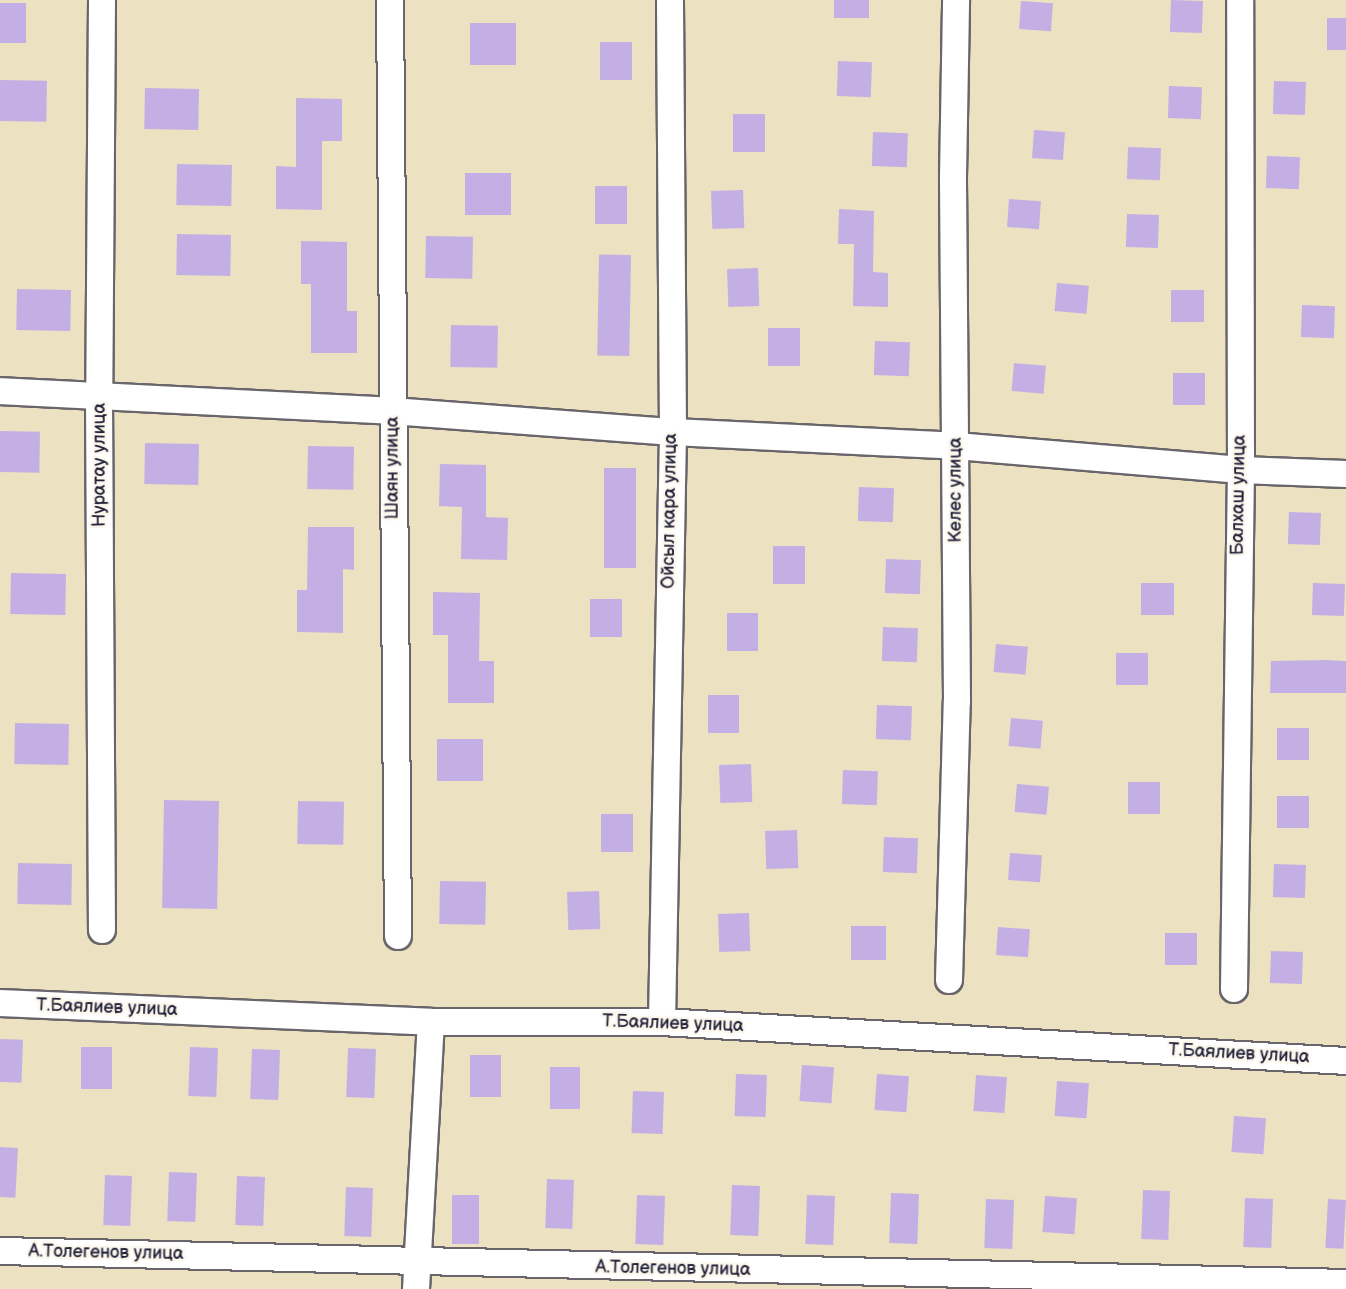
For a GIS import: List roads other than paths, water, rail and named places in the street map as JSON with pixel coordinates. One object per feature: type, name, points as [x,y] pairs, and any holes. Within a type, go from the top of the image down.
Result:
[{"type":"street","name":"Нуратау улица","points":[[102,0],[99,398],[103,930]]},
{"type":"street","name":"Шаян улица","points":[[390,0],[398,936]]},
{"type":"street","name":"Ойсыл кара улица","points":[[662,1022],[673,432],[670,0]]},
{"type":"street","name":"Келес улица","points":[[949,980],[957,701],[953,177],[956,0]]},
{"type":"street","name":"Балхаш улица","points":[[1234,989],[1241,470],[1240,0]]},
{"type":"street","points":[[0,391],[392,411],[673,432],[956,446],[1241,470],[1346,474]]},
{"type":"street","name":"Т.Баялиев улица","points":[[0,1003],[431,1022],[662,1022],[1346,1061]]},
{"type":"street","points":[[416,1289],[431,1022]]},
{"type":"street","name":"А.Толегенов улица","points":[[0,1251],[1346,1283]]}]
